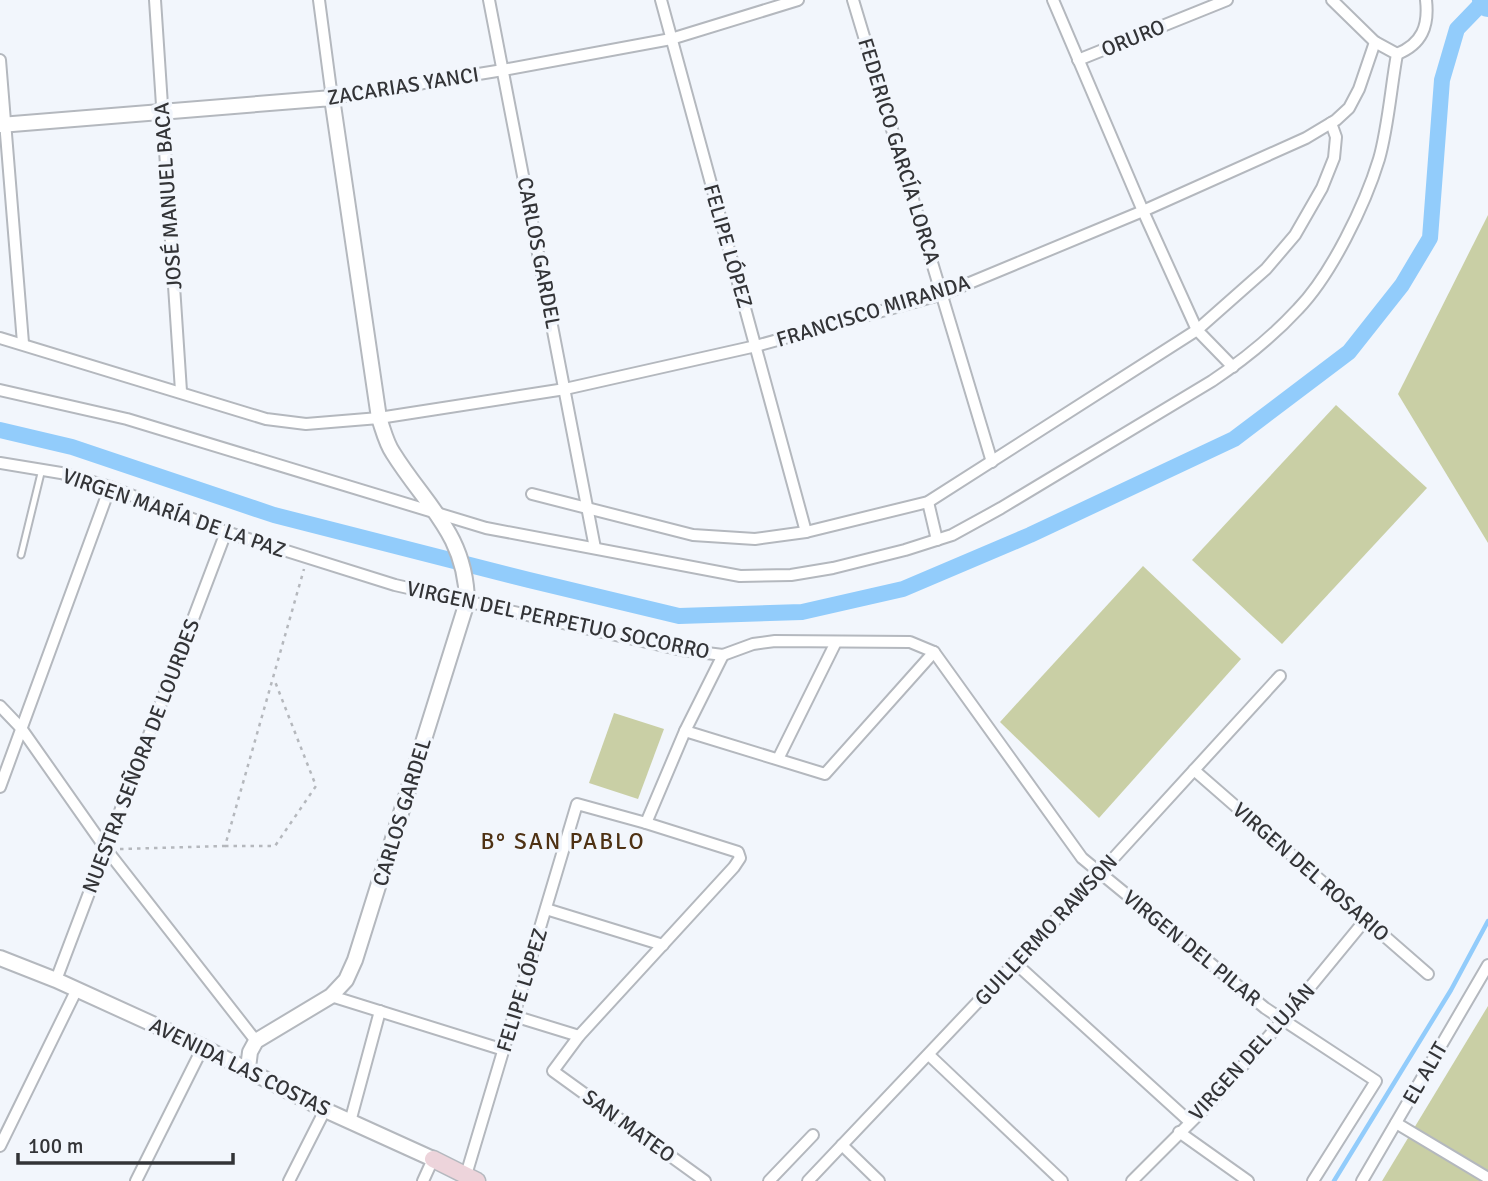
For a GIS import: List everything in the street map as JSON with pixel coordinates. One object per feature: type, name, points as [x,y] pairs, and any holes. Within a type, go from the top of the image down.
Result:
[{"type":"main road","name":"AVENIDA LAS COSTAS","points":[[433,1159],[472,1178]]},
{"type":"street","name":"JOSÉ MANUEL BACA","points":[[155,0],[181,391]]},
{"type":"street","points":[[319,0],[332,98]]},
{"type":"street","name":"CARLOS GARDEL","points":[[489,0],[595,548]]},
{"type":"street","name":"FELIPE LÓPEZ","points":[[661,0],[806,532]]},
{"type":"street","name":"ZACARIAS YANCI","points":[[3,124],[332,98],[503,71],[670,39],[798,0]]},
{"type":"street","name":"FEDERICO GARCÍA LORCA","points":[[853,0],[992,462]]},
{"type":"street","points":[[1052,0],[1197,330],[1233,367]]},
{"type":"street","name":"ORURO","points":[[1078,60],[1227,0]]},
{"type":"street","points":[[1332,0],[1375,42],[1397,54]]},
{"type":"street","points":[[1397,54],[1416,44],[1426,30],[1426,0]]},
{"type":"street","name":"FRANCISCO MIRANDA","points":[[0,338],[266,419],[306,424],[379,418],[565,389],[756,346],[943,294],[1143,211],[1307,138],[1331,123],[1349,108],[1359,89],[1375,42]]},
{"type":"street","points":[[0,390],[127,419],[486,528],[740,576],[792,575],[833,568],[937,540],[1001,508],[1233,367],[1300,308],[1329,266],[1357,213],[1379,158],[1397,54]]},
{"type":"street","points":[[0,60],[3,124],[23,343]]},
{"type":"street","name":"CARLOS GARDEL","points":[[256,1041],[331,996],[346,980],[355,960],[467,602],[463,562],[457,544],[391,451],[379,418],[332,98]]},
{"type":"street","points":[[531,494],[693,535],[755,539],[806,532],[928,502],[1197,330],[1266,269],[1295,234],[1322,188],[1334,158],[1336,136],[1331,123]]},
{"type":"street","name":"VIRGEN MARÍA DE LA PAZ","points":[[0,463],[61,472],[110,487],[226,532],[307,558]]},
{"type":"street","points":[[0,787],[110,487]]},
{"type":"street","points":[[928,502],[937,540]]},
{"type":"street","name":"NUESTRA SEÑORA DE LOURDES","points":[[56,980],[226,532]]},
{"type":"street","name":"VIRGEN DEL PERPETUO SOCORRO","points":[[307,558],[395,585],[682,650],[723,655],[753,644],[775,641],[910,642],[934,652]]},
{"type":"street","points":[[778,759],[836,642]]},
{"type":"street","points":[[685,731],[825,774],[934,652]]},
{"type":"street","name":"VIRGEN DEL PILAR","points":[[934,652],[1082,858],[1283,1020],[1376,1081],[1313,1181]]},
{"type":"street","points":[[514,1016],[579,1036],[740,858],[738,852],[646,823],[685,731],[723,655]]},
{"type":"street","name":"GUILLERMO RAWSON","points":[[807,1181],[1099,874],[1280,676]]},
{"type":"street","points":[[0,706],[21,728],[106,849],[256,1041],[250,1052],[248,1068]]},
{"type":"street","name":"VIRGEN DEL ROSARIO","points":[[1194,770],[1428,974]]},
{"type":"street","name":"FELIPE LÓPEZ","points":[[472,1178],[504,1050],[577,804],[646,823]]},
{"type":"street","points":[[546,909],[663,945]]},
{"type":"street","name":"VIRGEN DEL LUJÁN","points":[[1132,1181],[1283,1020],[1366,919]]},
{"type":"street","name":"AVENIDA LAS COSTAS","points":[[0,958],[77,989],[203,1047],[325,1110],[433,1159]]},
{"type":"street","points":[[1014,962],[1190,1122]]},
{"type":"street","name":"EL ALIT","points":[[1362,1181],[1488,965]]},
{"type":"street","points":[[0,1146],[77,989]]},
{"type":"street","points":[[331,996],[504,1050]]},
{"type":"street","points":[[350,1122],[380,1011]]},
{"type":"street","name":"SAN MATEO","points":[[579,1036],[552,1071],[705,1181]]},
{"type":"street","points":[[136,1181],[203,1047]]},
{"type":"street","points":[[929,1055],[1062,1181]]},
{"type":"street","points":[[289,1181],[325,1110]]},
{"type":"street","points":[[1396,1123],[1488,1178]]},
{"type":"street","points":[[1180,1132],[1248,1181]]},
{"type":"street","points":[[769,1181],[813,1135]]},
{"type":"street","points":[[842,1145],[879,1181]]},
{"type":"street","points":[[423,1181],[433,1159]]},
{"type":"lane","points":[[22,555],[41,470]]},
{"type":"path","points":[[225,846],[307,558]]},
{"type":"path","points":[[106,849],[275,846],[316,786],[273,677]]},
{"type":"green space","points":[[1488,215],[1488,543],[1398,394]]},
{"type":"green space","points":[[1336,405],[1427,488],[1282,644],[1192,560]]},
{"type":"green space","points":[[1143,566],[1241,659],[1099,818],[1000,722]]},
{"type":"green space","points":[[614,713],[664,729],[638,799],[589,783]]},
{"type":"green space","points":[[1488,1006],[1488,1181],[1382,1181]]},
{"type":"waterway","points":[[0,430],[72,447],[274,515],[679,616],[802,612],[903,589],[1030,535],[1234,439],[1349,352],[1402,285],[1430,238],[1442,80],[1457,29],[1485,0]]},
{"type":"waterway","points":[[1485,0],[1488,4]]},
{"type":"waterway","points":[[1334,1181],[1451,990],[1488,921]]},
{"type":"district","name":"B° SAN PABLO","points":[[563,841]]}]
